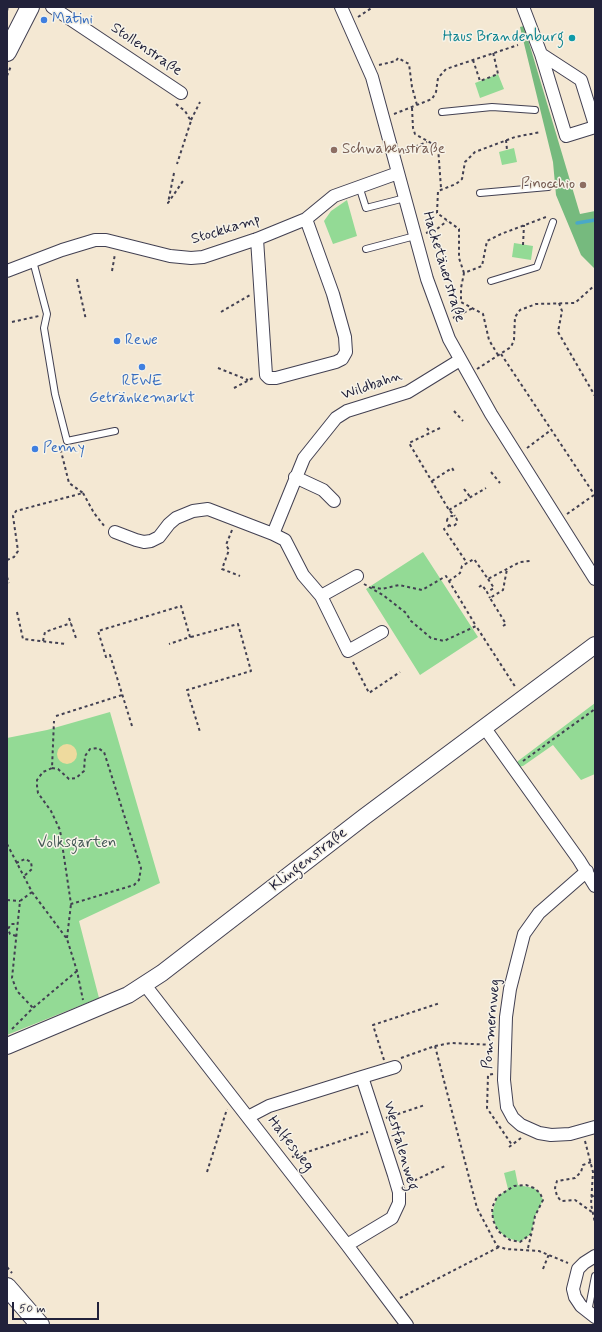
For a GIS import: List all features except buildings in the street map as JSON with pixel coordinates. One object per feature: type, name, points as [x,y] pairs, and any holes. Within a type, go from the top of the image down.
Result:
[{"type":"main road","points":[[7,52],[30,7]]},
{"type":"main road","points":[[7,1287],[40,1325]]},
{"type":"street","name":"Stollenstraße","points":[[52,7],[178,98]]},
{"type":"street","name":"Hacketäuerstraße","points":[[341,7],[372,77],[434,301],[449,339],[516,455],[595,579]]},
{"type":"street","points":[[524,7],[541,54],[566,136],[595,126],[582,80],[541,54]]},
{"type":"street","name":"Stockkamp","points":[[7,271],[95,240],[106,240],[170,256],[191,258],[203,257],[306,219],[334,196],[398,172]]},
{"type":"street","points":[[257,238],[265,372],[269,378],[276,378],[309,371],[336,362],[342,359],[346,352],[344,329],[306,219]]},
{"type":"street","name":"Wildbahn","points":[[273,534],[304,458],[341,414],[408,392],[460,360]]},
{"type":"street","points":[[296,477],[323,490],[334,501]]},
{"type":"street","points":[[115,532],[136,540],[144,542],[151,541],[159,537],[172,520],[200,510],[208,509],[285,540],[303,575],[321,596],[348,651],[382,632]]},
{"type":"street","points":[[321,596],[357,576]]},
{"type":"street","name":"Klingenstraße","points":[[7,1046],[99,1008],[145,985],[185,957],[364,817],[595,645]]},
{"type":"street","points":[[484,727],[587,871],[595,886]]},
{"type":"street","name":"Pommernweg","points":[[587,871],[539,913],[524,934],[510,989],[506,1018],[503,1064],[507,1107],[517,1122],[545,1135],[562,1135],[595,1127]]},
{"type":"street","name":"Halfesweg","points":[[145,985],[347,1245],[407,1325]]},
{"type":"street","points":[[248,1117],[269,1106],[391,1068]]},
{"type":"street","name":"Westfalenweg","points":[[347,1245],[392,1218],[399,1203],[397,1186],[362,1077]]},
{"type":"street","points":[[592,1315],[581,1306],[575,1297],[574,1283],[578,1268],[587,1260],[595,1256]]},
{"type":"lane","points":[[442,112],[492,107],[535,110]]},
{"type":"lane","points":[[359,186],[366,208],[405,198]]},
{"type":"lane","points":[[480,193],[548,186]]},
{"type":"lane","points":[[491,281],[538,267],[552,218]]},
{"type":"lane","points":[[366,250],[415,236]]},
{"type":"lane","points":[[33,261],[47,314],[44,328],[55,394],[67,441],[115,431]]},
{"type":"lane","points":[[592,1315],[595,1276]]},
{"type":"path","points":[[7,11],[8,7]]},
{"type":"path","points":[[358,17],[373,7]]},
{"type":"path","points":[[394,114],[432,99],[436,92],[438,78],[446,69],[493,52],[518,45]]},
{"type":"path","points":[[473,60],[480,81],[498,74],[493,52]]},
{"type":"path","points":[[379,65],[396,61],[398,58],[410,64],[412,87],[417,105]]},
{"type":"path","points":[[178,98],[184,111],[191,120]]},
{"type":"path","points":[[177,164],[191,120],[200,102]]},
{"type":"path","points":[[412,108],[413,131],[417,136],[438,147],[441,188],[438,191],[437,213],[459,229],[459,258],[464,273],[461,288],[461,302],[483,314],[489,340],[498,355]]},
{"type":"path","points":[[441,188],[456,184],[462,179],[465,162],[475,152],[506,140],[541,132]]},
{"type":"path","points":[[506,140],[507,150]]},
{"type":"path","points":[[405,150],[427,142]]},
{"type":"path","points":[[174,173],[168,204],[183,181]]},
{"type":"path","points":[[464,273],[482,266],[487,241],[524,225],[552,218]]},
{"type":"path","points":[[427,233],[437,229],[447,221]]},
{"type":"path","points":[[523,245],[524,225]]},
{"type":"path","points":[[112,271],[116,252]]},
{"type":"path","points":[[77,279],[86,320]]},
{"type":"path","points":[[479,368],[511,347],[513,343],[515,317],[520,310],[536,304],[575,303],[595,285]]},
{"type":"path","points":[[221,312],[260,290]]},
{"type":"path","points":[[559,303],[562,311],[558,332],[595,396]]},
{"type":"path","points":[[453,318],[473,308]]},
{"type":"path","points":[[12,322],[34,318]]},
{"type":"path","points":[[501,353],[595,495],[557,520]]},
{"type":"path","points":[[218,368],[248,380]]},
{"type":"path","points":[[234,388],[265,372]]},
{"type":"path","points":[[454,411],[463,421]]},
{"type":"path","points":[[427,428],[430,432]]},
{"type":"path","points":[[440,428],[409,443],[449,510],[458,520],[457,524],[453,526],[450,525],[444,529],[467,563]]},
{"type":"path","points":[[516,455],[552,430]]},
{"type":"path","points":[[60,444],[69,483],[83,493],[94,513],[105,526],[115,532]]},
{"type":"path","points":[[432,481],[452,468],[455,473]]},
{"type":"path","points":[[491,472],[500,483]]},
{"type":"path","points":[[464,488],[471,498]]},
{"type":"path","points":[[449,510],[486,488]]},
{"type":"path","points":[[7,560],[12,559],[18,551],[13,516],[16,511],[83,493]]},
{"type":"path","points":[[450,525],[447,523],[448,518],[455,516]]},
{"type":"path","points":[[236,520],[226,545],[229,550],[222,569],[240,576]]},
{"type":"path","points":[[449,581],[460,573],[462,566],[474,559],[494,588],[487,593]]},
{"type":"path","points":[[488,579],[520,562],[530,561]]},
{"type":"path","points":[[490,598],[503,590],[507,569]]},
{"type":"path","points":[[476,626],[444,641],[430,638],[411,621],[406,613],[369,587],[382,589],[399,585],[422,590],[446,576],[518,691]]},
{"type":"path","points":[[7,577],[9,584]]},
{"type":"path","points":[[478,587],[482,585],[506,624],[503,626]]},
{"type":"path","points":[[132,726],[110,655],[106,657],[98,631],[181,606],[189,637]]},
{"type":"path","points":[[17,612],[23,639],[66,644]]},
{"type":"path","points":[[69,618],[76,638]]},
{"type":"path","points":[[43,641],[45,632],[71,623]]},
{"type":"path","points":[[169,644],[238,624],[251,671],[187,690],[200,732]]},
{"type":"path","points":[[348,651],[369,693],[400,672]]},
{"type":"path","points":[[56,716],[122,695]]},
{"type":"path","points":[[514,768],[595,709]]},
{"type":"path","points":[[52,768],[54,721]]},
{"type":"path","points":[[67,939],[71,904],[60,830],[51,811],[38,793],[37,786],[39,776],[43,772],[52,768],[58,769],[69,779],[76,778],[84,771],[85,756],[90,749],[98,748],[104,752],[141,868],[139,880],[134,885],[71,904]]},
{"type":"path","points":[[7,844],[32,892],[67,939],[77,971],[83,1004]]},
{"type":"path","points":[[16,863],[25,859],[31,862],[32,869],[24,876]]},
{"type":"path","points":[[7,900],[20,901],[32,892]]},
{"type":"path","points":[[20,901],[12,978],[17,991],[33,1008]]},
{"type":"path","points":[[16,936],[10,934],[8,929],[11,924],[17,924]]},
{"type":"path","points":[[7,1034],[33,1008],[77,971]]},
{"type":"path","points":[[391,1068],[373,1025],[440,1003]]},
{"type":"path","points":[[408,1056],[435,1046],[451,1043],[494,1045]]},
{"type":"path","points":[[435,1046],[477,1208],[490,1234],[499,1247],[506,1249],[528,1249],[549,1254],[565,1262]]},
{"type":"path","points":[[207,1172],[228,1106],[234,1100]]},
{"type":"path","points":[[282,1161],[378,1125],[425,1105]]},
{"type":"path","points":[[582,1130],[594,1168],[591,1197],[592,1212],[595,1223]]},
{"type":"path","points":[[591,1162],[583,1165],[581,1172],[575,1178],[557,1181],[555,1188],[557,1196],[561,1201],[575,1200],[592,1212]]},
{"type":"path","points":[[397,1186],[405,1185],[447,1165]]},
{"type":"path","points":[[528,1249],[535,1216],[542,1203],[542,1196],[537,1190],[526,1185],[518,1185],[508,1189],[497,1197],[494,1202],[492,1214],[496,1227],[504,1237],[520,1242],[531,1234]]},
{"type":"path","points":[[591,1197],[595,1195]]},
{"type":"path","points":[[391,1303],[499,1247]]},
{"type":"path","points":[[543,1269],[549,1254]]},
{"type":"green space","points":[[524,26],[580,214],[595,211],[595,269],[581,255],[556,195],[553,162],[520,27]]},
{"type":"green space","points":[[498,74],[504,89],[480,98],[475,83]]},
{"type":"green space","points":[[514,148],[517,162],[502,165],[499,152]]},
{"type":"green space","points":[[347,200],[357,236],[333,244],[324,221],[331,211]]},
{"type":"green space","points":[[514,243],[533,246],[531,260],[512,257]]},
{"type":"green space","points":[[423,552],[478,637],[420,675],[366,589]]},
{"type":"green space","points":[[595,703],[595,774],[581,780],[553,745],[523,766],[513,768],[518,761]]},
{"type":"green space","name":"Volksgarten","points":[[110,712],[160,883],[79,921],[99,998],[7,1035],[7,738],[47,730]]},
{"type":"green space","points":[[515,1170],[518,1185],[534,1188],[540,1193],[543,1200],[535,1216],[531,1234],[520,1242],[505,1237],[496,1227],[492,1214],[497,1197],[508,1189],[504,1173]]},
{"type":"sand","points":[[67,744],[74,747],[77,754],[74,761],[67,764],[60,761],[57,754],[60,747]]},
{"type":"waterway","points":[[577,223],[595,220]]},
{"type":"place","name":"Matini","points":[[44,20]]},
{"type":"place","name":"Haus Brandenburg","points":[[572,38]]},
{"type":"place","name":"Schwabenstraße","points":[[334,150]]},
{"type":"place","name":"Pinocchio","points":[[583,185]]},
{"type":"place","name":"Rewe","points":[[117,341]]},
{"type":"place","name":"REWE Getränkemarkt","points":[[142,367]]},
{"type":"place","name":"Penny","points":[[35,449]]}]
